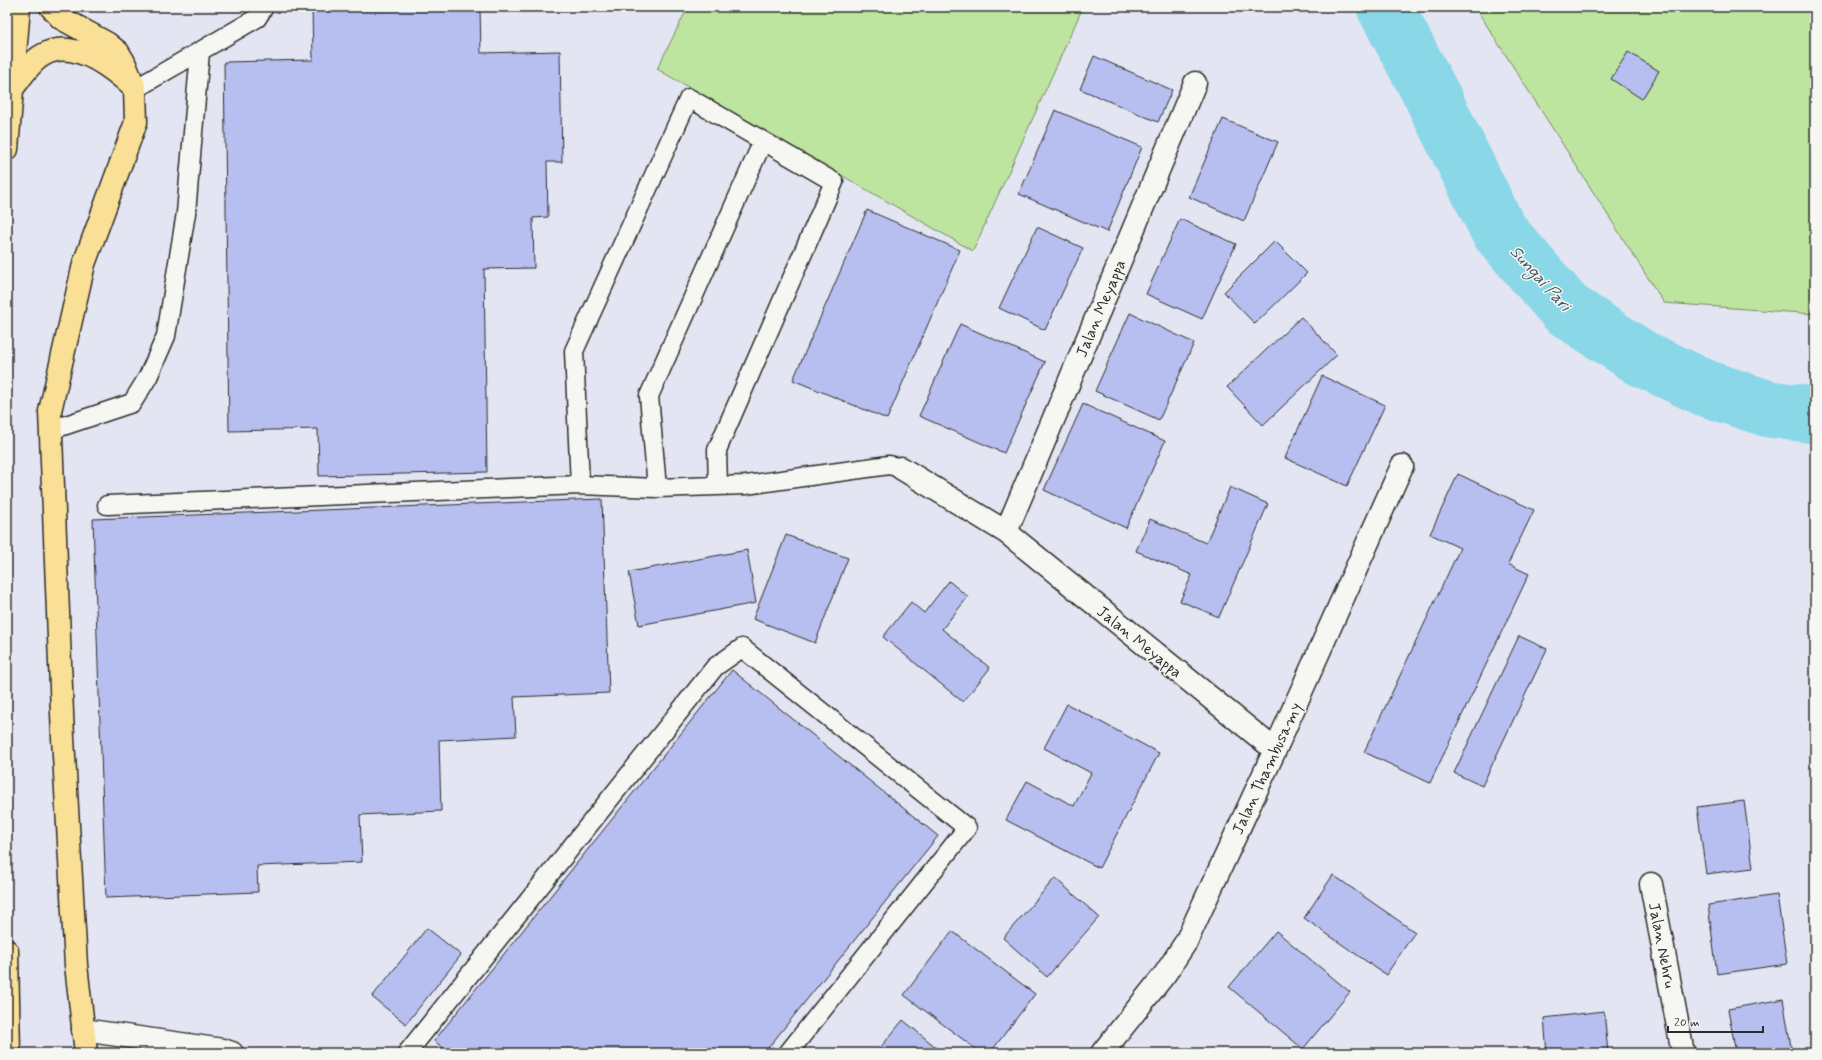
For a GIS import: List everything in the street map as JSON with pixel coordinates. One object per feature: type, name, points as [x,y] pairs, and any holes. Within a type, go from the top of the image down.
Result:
[{"type":"main road","points":[[7,149],[19,7]]},
{"type":"main road","points":[[51,7],[61,18],[108,44],[118,52],[124,62],[135,90],[136,122],[84,264],[50,411],[64,746],[76,965],[86,1053]]},
{"type":"main road","points":[[12,89],[42,55],[52,51],[66,50],[86,54],[98,60],[114,70],[135,90]]},
{"type":"main road","points":[[7,951],[9,1053]]},
{"type":"street","name":"Jalan Meyappa","points":[[1006,532],[1195,83]]},
{"type":"street","name":"Jalan Thambusamy","points":[[1102,1053],[1165,974],[1186,942],[1275,750],[1402,466]]},
{"type":"street","name":"Jalan Meyappa","points":[[901,468],[1006,532],[1275,750]]},
{"type":"street","name":"Jalan Nehru","points":[[1651,884],[1683,1053]]},
{"type":"street","points":[[83,1030],[223,1050],[232,1053]]},
{"type":"lane","points":[[135,90],[258,18],[264,7]]},
{"type":"lane","points":[[50,430],[132,403],[148,377],[166,336],[186,213],[200,52]]},
{"type":"lane","points":[[580,485],[574,351],[689,98],[834,182],[717,450],[718,486]]},
{"type":"lane","points":[[657,488],[648,396],[763,141]]},
{"type":"lane","points":[[107,505],[580,485],[657,488],[746,485],[889,465],[901,468]]},
{"type":"lane","points":[[407,1053],[715,667],[742,648],[968,828],[788,1053]]},
{"type":"green space","points":[[688,7],[1083,7],[973,251],[657,69]]},
{"type":"green space","points":[[1475,7],[1815,7],[1815,314],[1664,303]]},
{"type":"building","points":[[312,7],[480,7],[481,53],[560,51],[562,162],[547,162],[548,217],[533,218],[534,268],[484,269],[487,472],[319,476],[318,429],[229,431],[224,62],[313,60]]},
{"type":"building","points":[[1628,52],[1659,71],[1642,99],[1611,79]]},
{"type":"building","points":[[1094,56],[1172,90],[1158,122],[1080,89]]},
{"type":"building","points":[[1055,110],[1142,147],[1107,232],[1019,194]]},
{"type":"building","points":[[1223,119],[1278,142],[1244,221],[1189,197]]},
{"type":"building","points":[[867,210],[960,250],[887,419],[793,380]]},
{"type":"building","points":[[1180,219],[1236,244],[1202,319],[1146,294]]},
{"type":"building","points":[[1037,227],[1083,248],[1045,330],[999,308]]},
{"type":"building","points":[[1275,241],[1307,273],[1255,324],[1224,292]]},
{"type":"building","points":[[1130,313],[1194,343],[1159,420],[1095,391]]},
{"type":"building","points":[[1301,317],[1337,355],[1263,425],[1227,387]]},
{"type":"building","points":[[960,324],[1045,362],[1004,453],[919,416]]},
{"type":"building","points":[[1322,376],[1385,405],[1347,486],[1285,458]]},
{"type":"building","points":[[1083,404],[1165,441],[1126,528],[1044,490]]},
{"type":"building","points":[[1458,474],[1534,510],[1508,564],[1529,574],[1430,783],[1364,752],[1460,548],[1430,534]]},
{"type":"building","points":[[1230,487],[1268,504],[1219,617],[1180,601],[1192,575],[1136,551],[1150,519],[1206,543]]},
{"type":"building","points":[[602,499],[609,693],[514,697],[516,736],[439,740],[441,811],[360,815],[362,862],[257,866],[258,892],[106,898],[93,519]]},
{"type":"building","points":[[786,535],[848,558],[815,643],[753,619]]},
{"type":"building","points":[[747,550],[756,603],[639,625],[629,572]]},
{"type":"building","points":[[949,581],[968,597],[942,629],[990,668],[963,702],[883,637],[911,602],[924,613]]},
{"type":"building","points":[[1519,636],[1547,649],[1482,786],[1454,773]]},
{"type":"building","points":[[732,670],[938,836],[764,1053],[450,1053],[434,1041]]},
{"type":"building","points":[[1067,704],[1159,753],[1099,868],[1006,820],[1027,781],[1074,806],[1091,773],[1044,748]]},
{"type":"building","points":[[1815,736],[1815,782],[1813,782]]},
{"type":"building","points":[[1744,801],[1753,868],[1706,874],[1697,807]]},
{"type":"building","points":[[1333,875],[1415,932],[1386,975],[1304,918]]},
{"type":"building","points":[[1055,878],[1099,917],[1047,977],[1003,938]]},
{"type":"building","points":[[1777,895],[1787,964],[1717,974],[1708,905]]},
{"type":"building","points":[[427,928],[461,955],[406,1024],[372,997]]},
{"type":"building","points":[[952,931],[1035,994],[990,1053],[981,1053],[904,995]]},
{"type":"building","points":[[1276,931],[1350,992],[1303,1049],[1229,987]]},
{"type":"building","points":[[1783,999],[1792,1053],[1736,1053],[1728,1009]]},
{"type":"building","points":[[1604,1011],[1608,1053],[1547,1053],[1544,1018]]},
{"type":"building","points":[[903,1020],[943,1053],[876,1053]]},
{"type":"waterway","name":"Sungai Pari","points":[[1385,7],[1432,96],[1499,231],[1566,309],[1641,358],[1705,388],[1769,409],[1815,415]]}]
